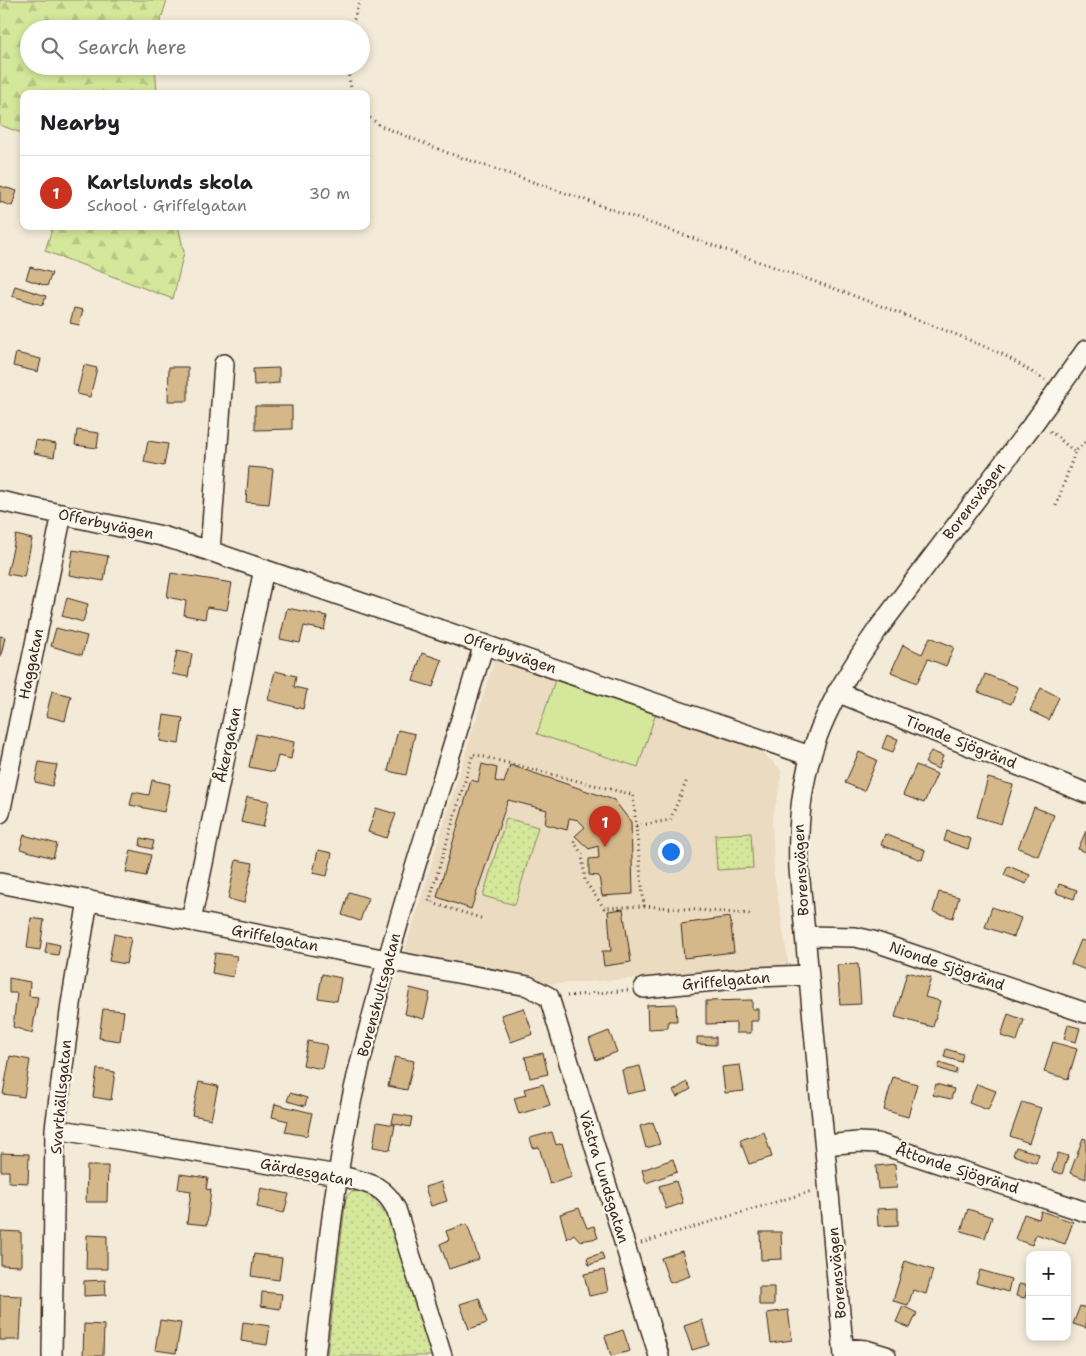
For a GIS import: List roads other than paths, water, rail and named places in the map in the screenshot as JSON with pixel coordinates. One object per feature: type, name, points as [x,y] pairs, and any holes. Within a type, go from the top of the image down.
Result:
[{"type":"street","name":"Borensvägen","points":[[844,1352],[808,975],[798,841],[800,805],[810,756],[822,721],[837,692],[878,629],[1036,420],[1086,350]]},
{"type":"street","points":[[210,551],[224,364]]},
{"type":"street","name":"Offerbyvägen","points":[[0,501],[162,536],[210,551],[810,756]]},
{"type":"street","name":"Haggatan","points":[[0,813],[9,731],[62,514]]},
{"type":"street","name":"Åkergatan","points":[[191,921],[264,569]]},
{"type":"street","name":"Borenshultsgatan","points":[[315,1356],[338,1175],[357,1078],[387,960],[484,644]]},
{"type":"street","name":"Tionde Sjögränd","points":[[837,692],[1086,793]]},
{"type":"street","name":"Griffelgatan","points":[[0,883],[528,986],[549,997]]},
{"type":"street","name":"Svarthällsgatan","points":[[52,1356],[55,1129],[71,1004],[88,900]]},
{"type":"street","name":"Nionde Sjögränd","points":[[805,936],[855,937],[873,941],[1086,1013]]},
{"type":"street","name":"Griffelgatan","points":[[644,988],[755,977],[808,975]]},
{"type":"street","name":"Västra Lundsgatan","points":[[549,997],[659,1356]]},
{"type":"street","name":"Gärdesgatan","points":[[55,1129],[338,1175],[370,1184],[384,1191],[396,1209],[442,1356]]},
{"type":"street","name":"Åttonde Sjögränd","points":[[825,1145],[858,1142],[877,1143],[1086,1212]]},
{"type":"street","points":[[844,1352],[866,1350],[886,1356]]},
{"type":"place","name":"Karlslunds skola","points":[[605,847]]}]
